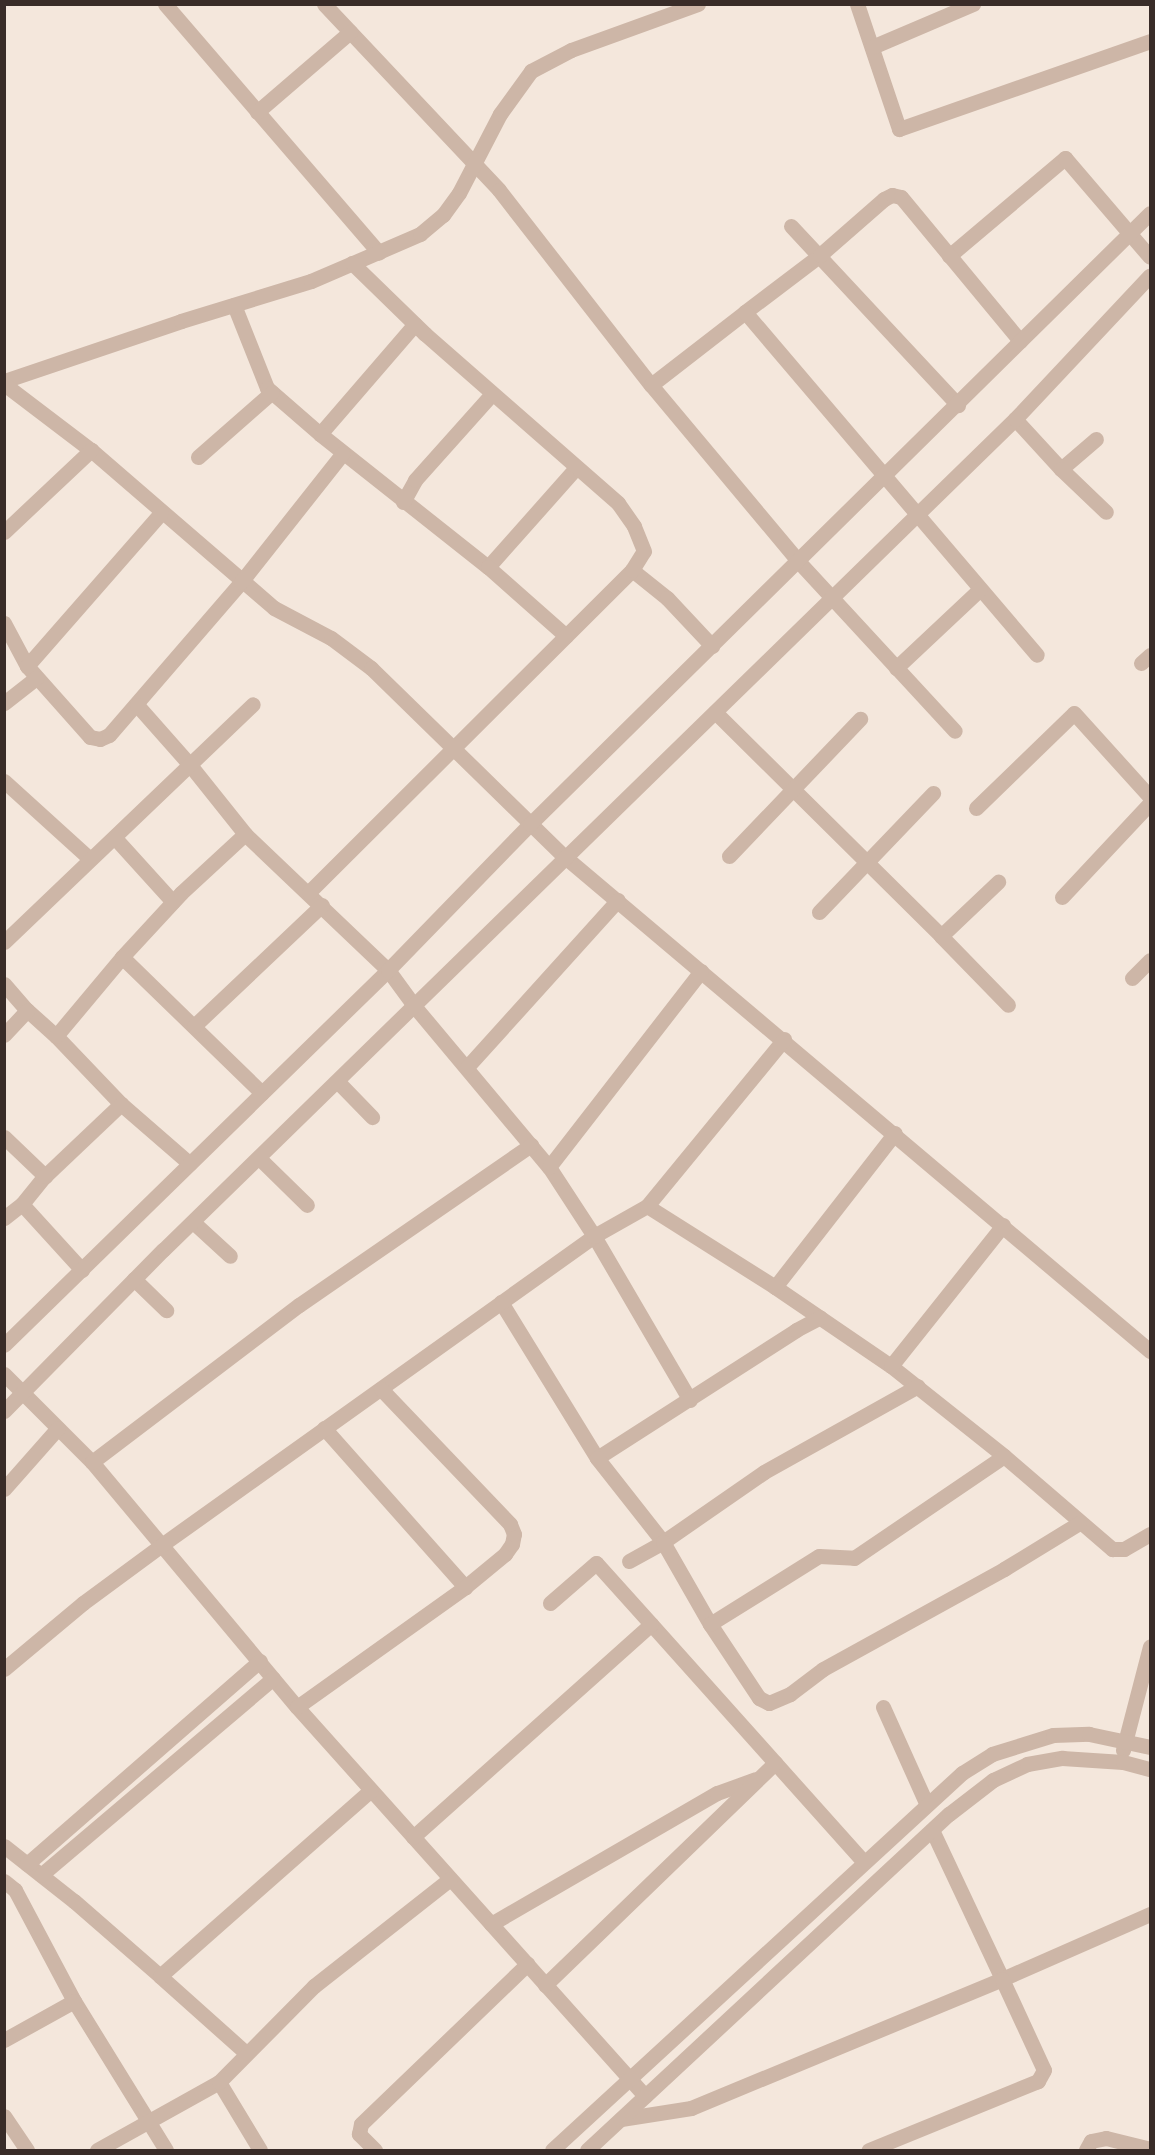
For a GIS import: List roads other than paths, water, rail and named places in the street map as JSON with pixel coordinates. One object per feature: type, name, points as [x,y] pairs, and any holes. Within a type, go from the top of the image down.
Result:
[{"type":"street","points":[[165,4],[379,253]]},
{"type":"street","points":[[324,4],[499,190],[651,385],[798,561],[955,731]]},
{"type":"street","points":[[4,383],[311,281],[352,262],[406,242],[430,227],[459,193],[500,114],[531,71],[571,50],[698,4]]},
{"type":"street","points":[[857,4],[899,129],[1150,40]]},
{"type":"street","points":[[872,47],[973,4]]},
{"type":"street","points":[[256,112],[350,32]]},
{"type":"street","points":[[949,256],[1065,158],[1150,257]]},
{"type":"street","points":[[651,385],[820,255],[884,199],[892,195],[901,197],[1020,341]]},
{"type":"street","points":[[4,1345],[388,970],[530,824],[958,405],[1150,213]]},
{"type":"street","points":[[791,226],[958,405]]},
{"type":"street","points":[[309,892],[632,570],[644,551],[634,526],[618,503],[492,394],[415,324],[352,262]]},
{"type":"street","points":[[4,1411],[134,1279],[1015,419],[1150,275]]},
{"type":"street","points":[[234,305],[267,388],[343,453],[488,567],[566,636]]},
{"type":"street","points":[[746,312],[1037,655]]},
{"type":"street","points":[[320,434],[415,324]]},
{"type":"street","points":[[4,383],[91,450],[161,513],[274,608],[331,638],[370,668],[565,857],[784,1039],[1150,1351]]},
{"type":"street","points":[[198,457],[272,392]]},
{"type":"street","points":[[404,502],[416,480],[492,394]]},
{"type":"street","points":[[1015,419],[1061,469],[1106,512]]},
{"type":"street","points":[[1061,469],[1096,439]]},
{"type":"street","points":[[4,532],[91,450]]},
{"type":"street","points":[[4,623],[31,672],[90,737],[100,739],[109,735],[241,582],[343,453]]},
{"type":"street","points":[[488,567],[576,468]]},
{"type":"street","points":[[4,703],[161,513]]},
{"type":"street","points":[[632,570],[667,598],[712,646]]},
{"type":"street","points":[[896,668],[980,589]]},
{"type":"street","points":[[4,942],[89,858],[115,838],[253,704]]},
{"type":"street","points":[[137,705],[190,765],[245,834],[309,892],[388,970],[415,1007],[467,1066],[549,1167],[594,1236],[690,1400]]},
{"type":"street","points":[[715,712],[793,787],[1008,1005]]},
{"type":"street","points":[[976,808],[1074,712],[1150,797]]},
{"type":"street","points":[[729,856],[860,719]]},
{"type":"street","points":[[4,781],[89,858]]},
{"type":"street","points":[[819,912],[933,794]]},
{"type":"street","points":[[1062,897],[1150,803]]},
{"type":"street","points":[[56,1036],[122,957],[173,902],[245,834]]},
{"type":"street","points":[[115,838],[173,902]]},
{"type":"street","points":[[941,936],[998,882]]},
{"type":"street","points":[[467,1066],[618,900]]},
{"type":"street","points":[[194,1026],[322,905]]},
{"type":"street","points":[[122,957],[262,1093]]},
{"type":"street","points":[[1132,978],[1150,960]]},
{"type":"street","points":[[549,1167],[700,971]]},
{"type":"street","points":[[4,984],[121,1104],[190,1164]]},
{"type":"street","points":[[4,1035],[27,1010]]},
{"type":"street","points":[[4,1670],[83,1603],[163,1544],[594,1236],[647,1206],[784,1039]]},
{"type":"street","points":[[338,1082],[372,1117]]},
{"type":"street","points":[[4,1218],[22,1204],[45,1176],[121,1104]]},
{"type":"street","points":[[775,1287],[895,1133]]},
{"type":"street","points":[[4,1137],[45,1176]]},
{"type":"street","points":[[92,1462],[299,1305],[493,1169],[531,1145]]},
{"type":"street","points":[[259,1158],[307,1205]]},
{"type":"street","points":[[22,1204],[82,1270]]},
{"type":"street","points":[[647,1206],[775,1287],[891,1366],[1004,1456],[1112,1549],[1118,1550],[1150,1534]]},
{"type":"street","points":[[193,1222],[230,1256]]},
{"type":"street","points":[[891,1366],[1002,1225]]},
{"type":"street","points":[[134,1279],[166,1310]]},
{"type":"street","points":[[501,1302],[597,1458],[663,1542],[710,1624],[759,1698],[769,1703],[790,1694],[823,1669],[1004,1569],[1079,1522]]},
{"type":"street","points":[[597,1458],[796,1330],[820,1317]]},
{"type":"street","points":[[4,1374],[92,1462],[163,1544],[297,1707],[645,2096]]},
{"type":"street","points":[[629,1561],[663,1542],[764,1472],[918,1386]]},
{"type":"street","points":[[297,1707],[465,1587],[505,1554],[514,1534],[510,1524],[381,1389]]},
{"type":"street","points":[[4,1488],[58,1428]]},
{"type":"street","points":[[324,1428],[465,1587]]},
{"type":"street","points":[[710,1624],[819,1556],[854,1558],[1004,1456]]},
{"type":"street","points":[[550,1603],[596,1563],[864,1862]]},
{"type":"street","points":[[413,1837],[651,1624]]},
{"type":"street","points":[[1123,1762],[1124,1742],[1150,1646]]},
{"type":"street","points":[[27,1864],[260,1661]]},
{"type":"street","points":[[41,1875],[273,1678]]},
{"type":"street","points":[[884,1707],[927,1804]]},
{"type":"street","points":[[203,1710],[216,1726]]},
{"type":"street","points":[[552,2151],[962,1773],[992,1754],[1053,1735],[1089,1734],[1150,1747]]},
{"type":"street","points":[[587,2151],[932,1830],[993,1780],[1027,1764],[1062,1758],[1123,1762],[1150,1769]]},
{"type":"street","points":[[545,1984],[775,1763]]},
{"type":"street","points":[[491,1924],[717,1793],[760,1778]]},
{"type":"street","points":[[160,1976],[371,1790]]},
{"type":"street","points":[[869,2151],[1038,2081],[1044,2070],[932,1830]]},
{"type":"street","points":[[4,1846],[160,1976],[246,2053]]},
{"type":"street","points":[[97,2151],[219,2082],[314,1986],[450,1878]]},
{"type":"street","points":[[4,1881],[15,1890],[74,2001],[166,2151]]},
{"type":"street","points":[[621,2119],[691,2108],[1002,1979],[1150,1914]]},
{"type":"street","points":[[375,2151],[359,2134],[361,2124],[527,1964]]},
{"type":"street","points":[[4,2040],[74,2001]]},
{"type":"street","points":[[219,2082],[260,2151]]},
{"type":"street","points":[[4,2116],[27,2151]]},
{"type":"street","points":[[1086,2151],[1091,2141],[1107,2139],[1150,2149]]}]
